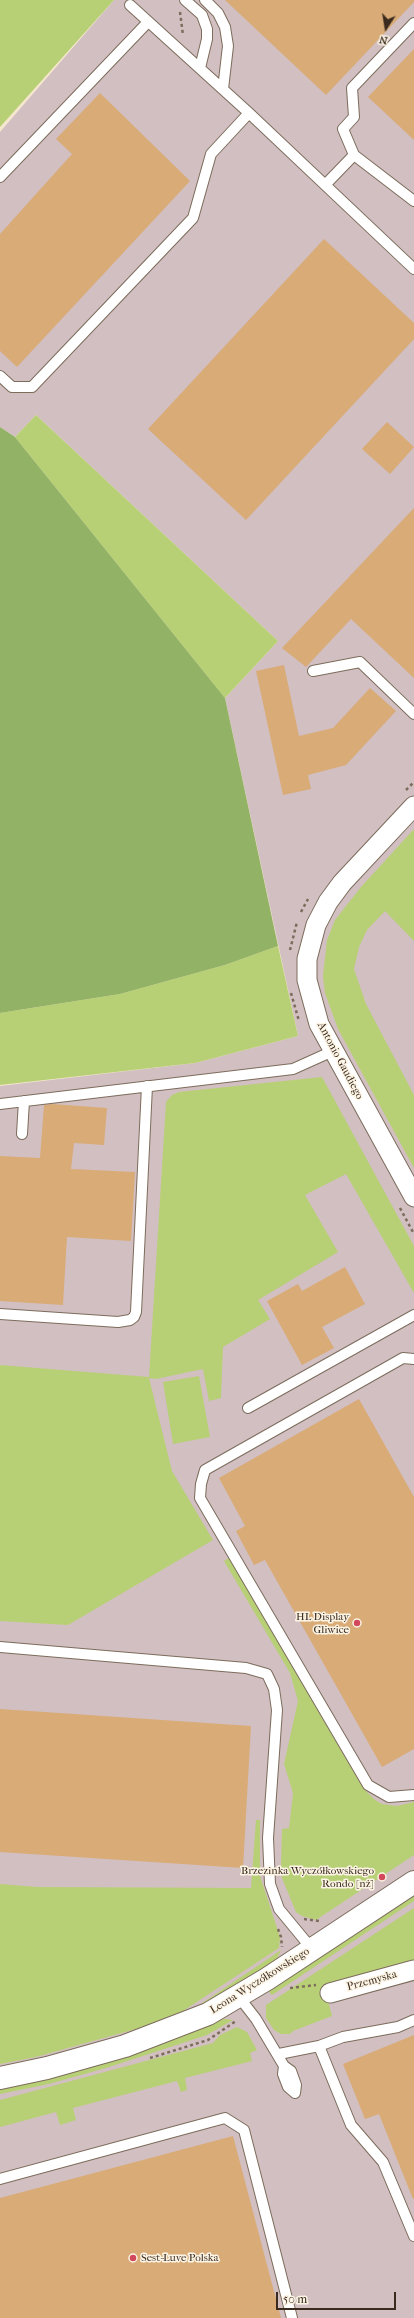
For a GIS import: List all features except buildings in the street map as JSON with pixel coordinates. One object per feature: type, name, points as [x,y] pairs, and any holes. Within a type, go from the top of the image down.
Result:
[{"type":"street","name":"Antonio Gaudiego","points":[[414,806],[342,883],[328,902],[316,925],[307,959],[307,980],[319,1024],[414,1197]]},
{"type":"street","name":"Leona Wyczółkowskiego","points":[[0,2078],[47,2068],[157,2036],[208,2014],[239,1997],[414,1882]]},
{"type":"street","name":"Przemyska","points":[[330,1993],[414,1970]]},
{"type":"lane","points":[[185,0],[202,15],[207,29],[200,68]]},
{"type":"lane","points":[[205,0],[218,13],[225,27],[228,46],[223,89]]},
{"type":"lane","points":[[130,5],[250,113],[414,269]]},
{"type":"lane","points":[[0,177],[148,22]]},
{"type":"lane","points":[[414,23],[352,88],[354,118],[343,129],[354,155],[414,201]]},
{"type":"lane","points":[[0,376],[12,387],[32,387],[193,218],[211,154],[250,113]]},
{"type":"lane","points":[[325,185],[354,155]]},
{"type":"lane","points":[[313,671],[360,662],[414,714]]},
{"type":"lane","points":[[0,1104],[293,1069],[333,1051]]},
{"type":"lane","points":[[0,1314],[118,1322],[130,1320],[134,1317],[136,1312],[147,1086]]},
{"type":"lane","points":[[22,1134],[24,1101]]},
{"type":"lane","points":[[248,1408],[414,1315]]},
{"type":"lane","points":[[414,1359],[403,1358],[206,1470],[200,1498],[368,1785],[389,1797],[414,1794]]},
{"type":"lane","points":[[0,1647],[246,1668],[267,1674],[274,1688],[277,1710],[268,1838],[270,1884],[279,1909],[312,1949]]},
{"type":"lane","points":[[239,1997],[279,2054],[284,2066]]},
{"type":"lane","points":[[279,2054],[319,2046],[343,2037],[398,2026],[414,2020]]},
{"type":"lane","points":[[319,2046],[351,2125],[383,2162],[414,2236]]},
{"type":"lane","points":[[0,2179],[225,2118],[244,2130],[292,2318]]},
{"type":"path","points":[[180,10],[180,22],[184,37]]},
{"type":"path","points":[[300,1917],[312,1922],[321,1921]]},
{"type":"path","points":[[276,1924],[283,1946],[280,1949]]},
{"type":"shaded area","points":[[114,0],[414,0],[414,2318],[0,2318],[0,1086],[195,1063],[298,1036],[225,698],[278,641],[36,415],[15,437],[0,427],[0,132]]},
{"type":"green space","points":[[0,0],[114,0],[0,127]]},
{"type":"green space","points":[[36,415],[278,641],[225,698],[15,437]]},
{"type":"green space","points":[[0,427],[15,437],[225,698],[278,946],[225,965],[120,994],[0,1013]]},
{"type":"green space","points":[[414,829],[414,941],[385,911],[367,930],[359,947],[354,969],[366,1004],[414,1095],[414,1168],[338,1029],[325,993],[323,976],[327,940],[335,920],[361,887]]},
{"type":"green space","points":[[278,946],[298,1036],[195,1063],[0,1085],[0,1013],[120,994],[225,965]]},
{"type":"green space","points":[[322,1077],[414,1246],[414,1293],[346,1174],[305,1195],[338,1252],[258,1300],[270,1319],[223,1347],[221,1398],[209,1401],[203,1369],[156,1379],[149,1378],[172,1471],[213,1540],[68,1625],[0,1621],[0,1365],[149,1377],[166,1102],[172,1095],[179,1092]]},
{"type":"green space","points":[[199,1376],[210,1437],[173,1444],[163,1382]]},
{"type":"green space","points":[[229,1558],[363,1788],[375,1800],[382,1804],[397,1806],[414,1802],[414,1855],[316,1920],[302,1916],[296,1912],[282,1878],[282,1829],[289,1828],[293,1793],[284,1764],[298,1701],[290,1673],[224,1561]]},
{"type":"green space","points":[[256,1820],[260,1820],[260,1876],[280,1937],[279,1948],[183,2011],[143,2027],[36,2057],[0,2064],[0,1884],[37,1887],[251,1888]]},
{"type":"green space","points":[[414,1893],[414,1901],[272,1995],[269,1992],[272,1988]]},
{"type":"green space","points":[[414,1908],[414,1961],[324,1985],[332,2016],[293,2031],[290,2034],[281,2034],[274,2030],[266,2018],[266,2005]]},
{"type":"green space","points":[[281,1950],[276,1961],[269,1967],[186,2014]]},
{"type":"green space","points":[[224,2019],[233,2020],[207,2035],[106,2068],[49,2084],[0,2094],[0,2088]]},
{"type":"green space","points":[[237,2027],[247,2032],[257,2050],[250,2053],[252,2061],[185,2078],[187,2090],[181,2092],[177,2081],[73,2108],[76,2120],[60,2125],[56,2112],[0,2127],[0,2100],[213,2043],[220,2035]]},
{"type":"place","name":"HL Display Gliwice","points":[[357,1623]]},
{"type":"place","name":"Brzezinka Wyczółkowskiego Rondo [nż]","points":[[382,1877]]},
{"type":"place","name":"Sest-Luve Polska","points":[[133,2258]]}]
